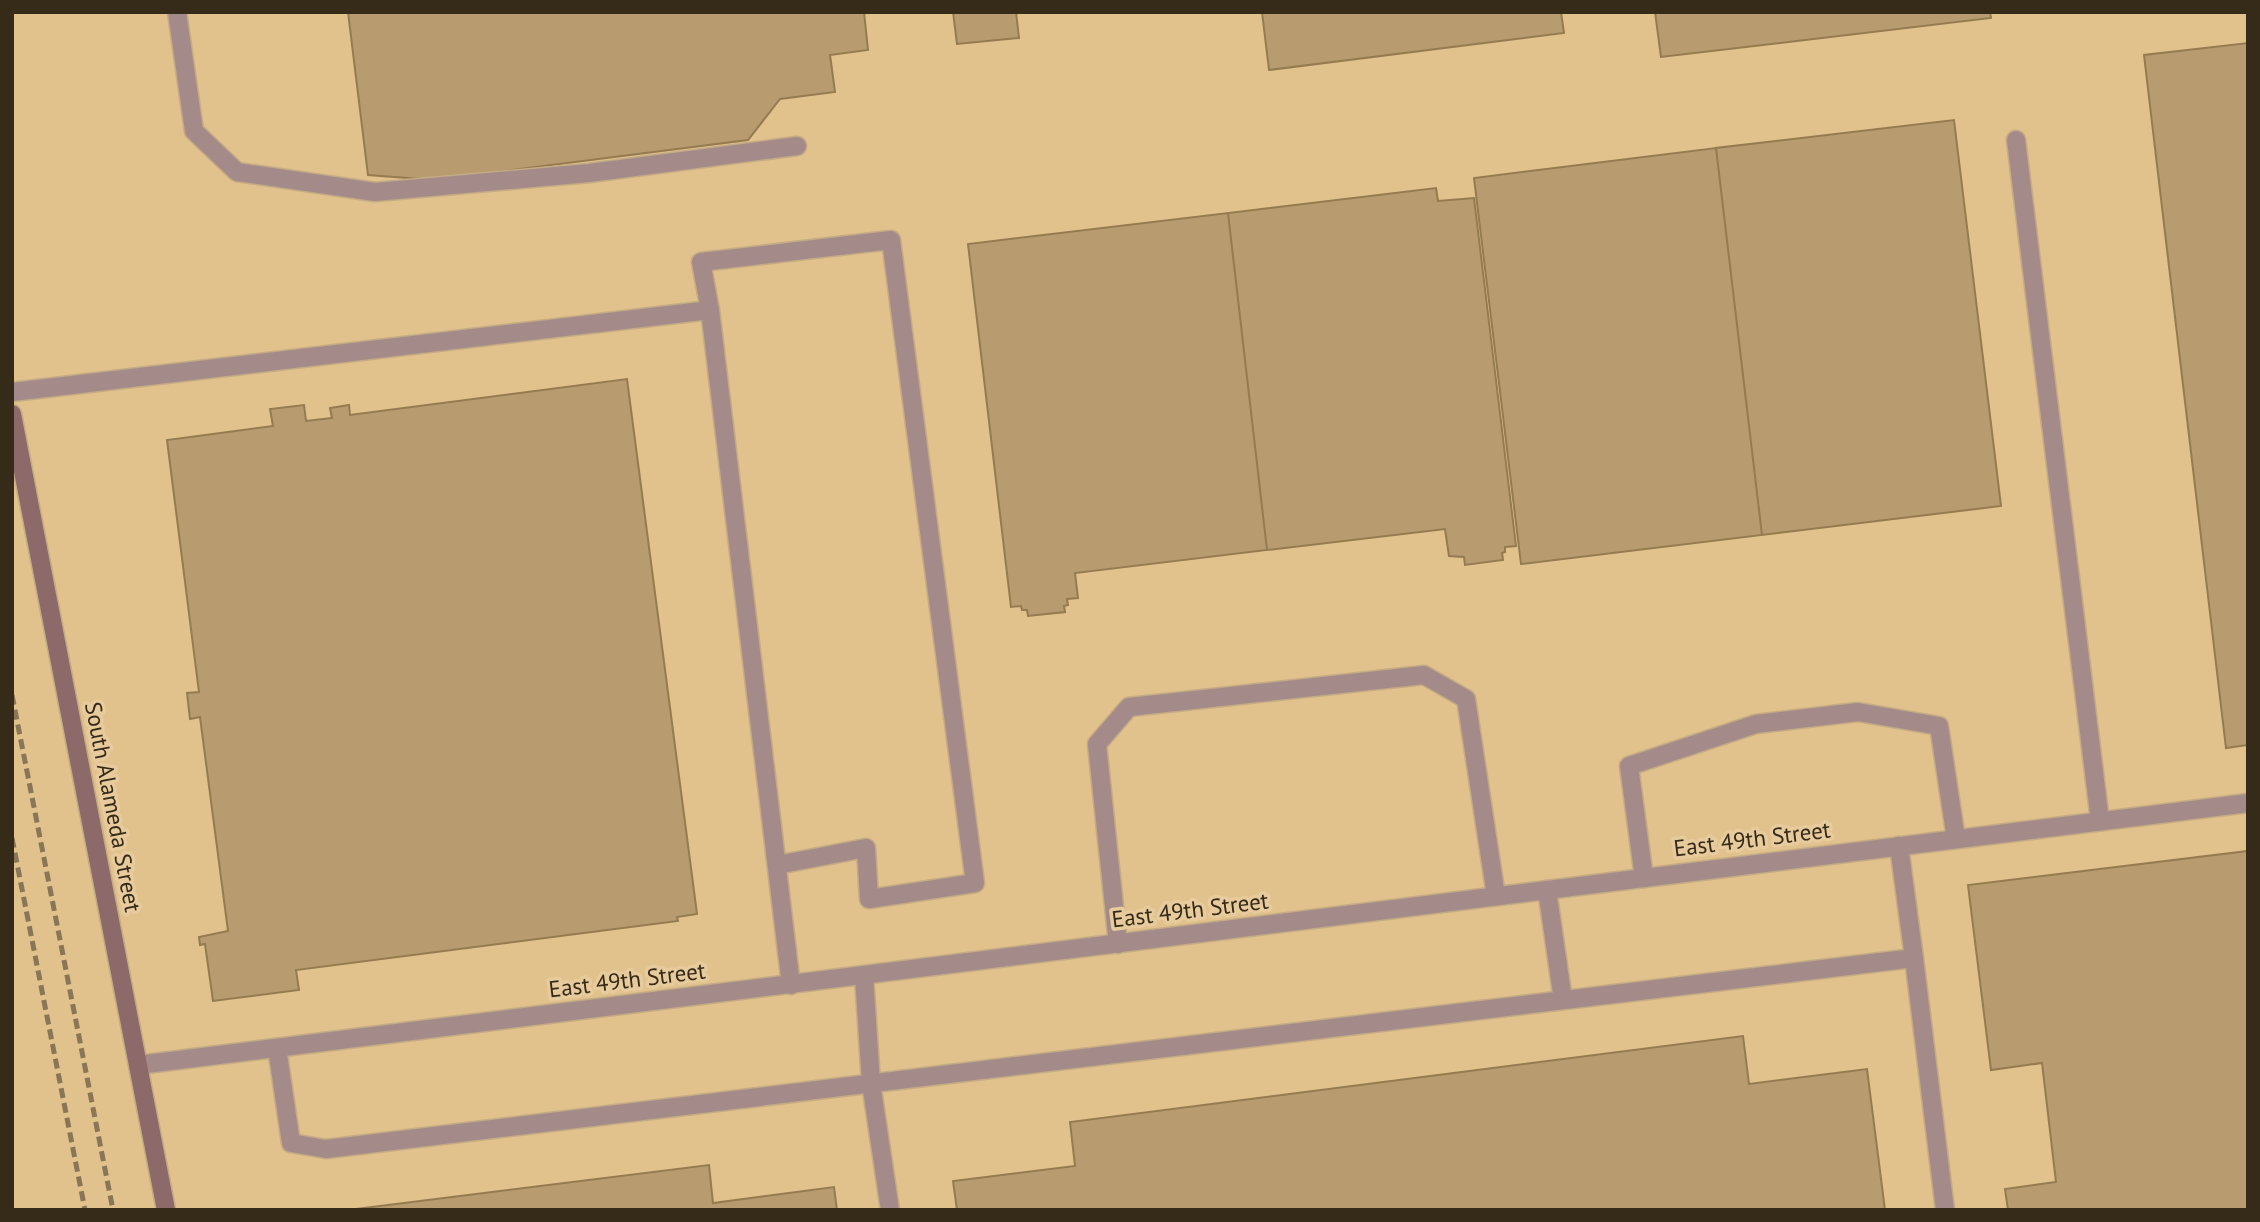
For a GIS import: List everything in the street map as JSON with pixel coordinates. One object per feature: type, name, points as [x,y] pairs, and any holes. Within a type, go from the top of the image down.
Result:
[{"type":"street","points":[[177,12],[194,131],[237,172],[375,191],[589,173],[797,146]]},
{"type":"street","points":[[2016,140],[2100,821]]},
{"type":"street","points":[[777,865],[866,848],[869,899],[975,883],[891,240],[701,262],[710,310],[791,985]]},
{"type":"street","points":[[12,392],[710,310]]},
{"type":"street","name":"South Alameda Street","points":[[12,414],[166,1210]]},
{"type":"street","points":[[1118,944],[1097,744],[1129,707],[1424,675],[1466,699],[1496,896]]},
{"type":"street","points":[[1644,878],[1629,766],[1756,724],[1858,712],[1939,726],[1956,839]]},
{"type":"street","name":"East 49th Street","points":[[138,1065],[2248,803]]},
{"type":"street","points":[[1899,846],[1945,1210]]},
{"type":"street","points":[[1547,890],[1563,1000]]},
{"type":"street","points":[[277,1048],[291,1143],[326,1149],[1914,958]]},
{"type":"street","points":[[864,976],[871,1083],[890,1210]]},
{"type":"shaded area","points":[[12,12],[2248,12],[2248,1210],[12,1210]]},
{"type":"building","points":[[348,12],[864,12],[868,50],[830,55],[835,92],[780,99],[748,140],[434,180],[368,175]]},
{"type":"building","points":[[953,12],[1016,12],[1019,38],[957,44]]},
{"type":"building","points":[[1262,12],[1561,12],[1564,33],[1269,70]]},
{"type":"building","points":[[1655,12],[1990,12],[1991,18],[1661,57]]},
{"type":"building","points":[[2248,43],[2248,745],[2226,748],[2144,55]]},
{"type":"building","points":[[1954,120],[2001,506],[1762,535],[1716,148]]},
{"type":"building","points":[[1716,148],[1762,535],[1521,564],[1474,178]]},
{"type":"building","points":[[1436,188],[1438,201],[1474,198],[1516,546],[1505,547],[1503,560],[1465,565],[1464,557],[1449,556],[1445,529],[1267,550],[1228,213]]},
{"type":"building","points":[[1228,213],[1267,550],[1075,573],[1078,598],[1067,599],[1065,612],[1028,616],[1027,610],[1022,610],[1021,606],[1011,607],[968,244]]},
{"type":"building","points":[[627,379],[697,914],[677,917],[678,921],[296,970],[299,990],[213,1001],[205,944],[200,945],[199,937],[228,931],[200,717],[190,719],[187,693],[199,692],[167,440],[273,426],[270,409],[304,405],[306,421],[332,418],[330,408],[349,405],[350,415]]},
{"type":"building","points":[[2248,851],[2248,1210],[2008,1210],[2005,1189],[2056,1182],[2042,1063],[1991,1070],[1968,885]]},
{"type":"building","points":[[1743,1036],[1749,1084],[1867,1069],[1885,1210],[957,1210],[953,1181],[1075,1166],[1070,1122]]},
{"type":"building","points":[[709,1165],[713,1203],[834,1187],[837,1210],[348,1210]]},
{"type":"railway","points":[[12,695],[113,1210]]},
{"type":"railway","points":[[12,838],[85,1210]]}]
